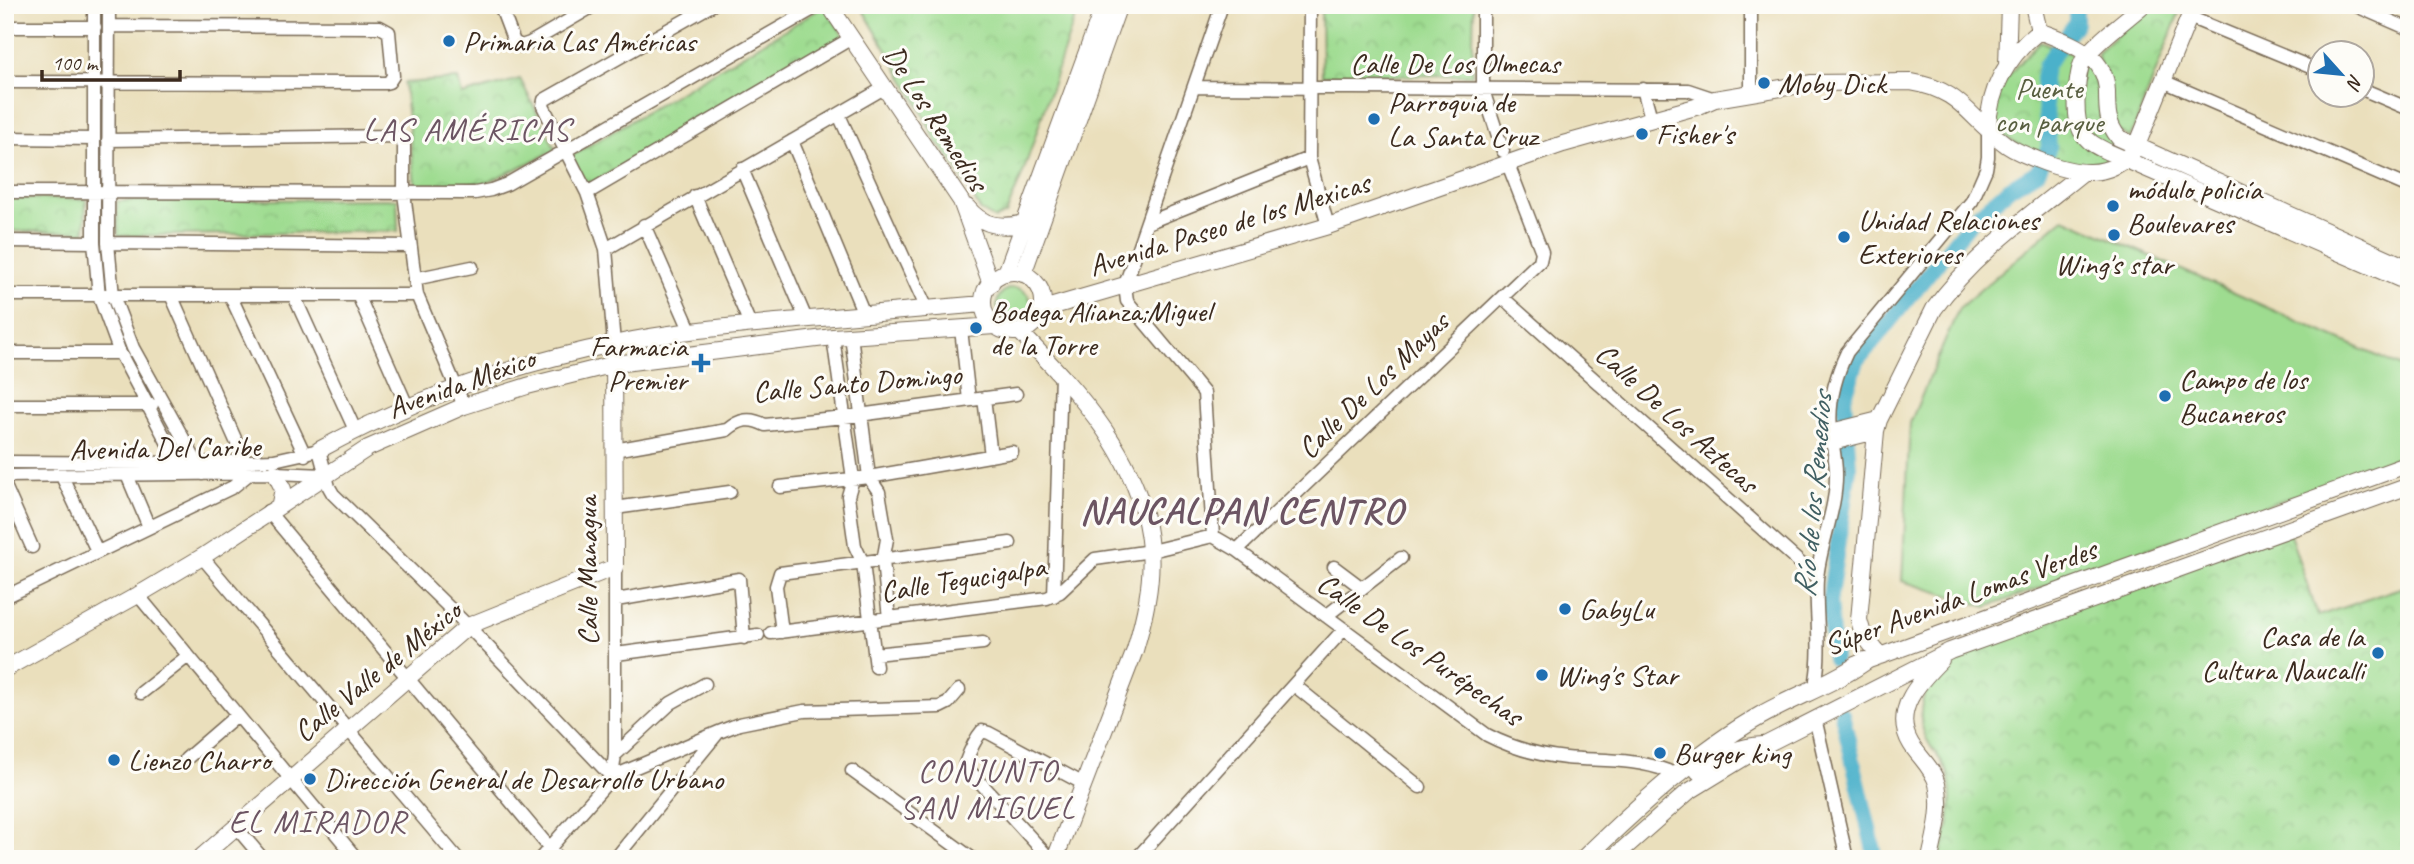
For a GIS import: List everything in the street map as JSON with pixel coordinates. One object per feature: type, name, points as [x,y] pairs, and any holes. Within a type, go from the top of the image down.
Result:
[{"type":"highway","points":[[1594,859],[1627,825],[1720,742],[1761,716],[1873,659]]},
{"type":"highway","points":[[1584,859],[1718,758],[1747,747],[1763,746]]},
{"type":"main road","name":"De Los Remedios","points":[[829,5],[961,201],[995,276]]},
{"type":"main road","points":[[995,276],[1023,274],[1033,279],[1040,288],[1043,309],[1026,329],[1010,332],[995,326],[987,317],[983,304],[986,291],[1024,223],[1104,5]]},
{"type":"main road","points":[[1023,274],[1119,5]]},
{"type":"main road","points":[[2007,65],[2009,5]]},
{"type":"main road","points":[[2032,5],[2047,34],[2083,50],[2100,67],[2106,82],[2107,112],[2113,131],[2131,154]]},
{"type":"main road","points":[[2143,5],[2083,50],[2079,74],[2079,126],[2089,141],[2131,154],[2408,277]]},
{"type":"main road","points":[[1873,659],[1859,620],[1870,427],[1934,309],[1989,248],[2081,173],[2099,171],[2131,154],[2191,11]]},
{"type":"main road","points":[[1988,128],[1991,99],[2007,65],[2028,40],[2047,34]]},
{"type":"main road","name":"Avenida Paseo de los Mexicas","points":[[1043,309],[1328,226],[1506,157],[1563,144],[1699,106],[1715,99],[1812,83],[1911,82],[1940,89],[1954,97],[2004,144],[2056,167],[2081,173]]},
{"type":"main road","points":[[961,201],[980,220],[992,225],[1001,227],[1024,223]]},
{"type":"main road","name":"Avenida México","points":[[312,452],[355,430],[456,387],[523,366],[614,344],[750,324],[983,304]]},
{"type":"main road","name":"Avenida México","points":[[5,669],[138,596],[368,448],[464,406],[527,386],[615,364],[851,335],[995,326]]},
{"type":"main road","points":[[717,328],[722,350]]},
{"type":"main road","points":[[1026,329],[1105,431],[1123,459],[1137,492],[1151,551],[1145,617],[1135,650],[1052,859]]},
{"type":"main road","name":"Calle Managua","points":[[614,344],[615,567]]},
{"type":"main road","points":[[1834,436],[1870,427]]},
{"type":"main road","name":"Súper Avenida Lomas Verdes","points":[[1573,859],[1668,771],[1744,719],[1816,680],[2409,464]]},
{"type":"main road","points":[[274,507],[282,489],[275,466]]},
{"type":"main road","name":"Súper Avenida Lomas Verdes","points":[[1612,859],[1688,792],[1763,746],[1816,723],[1950,651],[2409,486]]},
{"type":"main road","name":"Calle Valle de México","points":[[199,859],[468,626],[615,567]]},
{"type":"main road","points":[[1919,641],[1950,651],[1917,684],[1905,712],[1909,741],[1933,773],[1937,785],[1940,806],[1930,859]]},
{"type":"street","points":[[94,5],[108,140],[94,242],[99,296],[120,353],[181,469]]},
{"type":"street","points":[[109,5],[109,26],[94,139],[113,296],[133,348],[199,469]]},
{"type":"street","points":[[500,5],[514,42],[521,46],[595,5]]},
{"type":"street","points":[[614,344],[606,248],[587,192],[564,151],[543,106],[544,100],[712,5]]},
{"type":"street","points":[[5,192],[404,193],[492,190],[820,5]]},
{"type":"street","points":[[1213,536],[1204,393],[1127,302],[1125,285],[1222,5]]},
{"type":"street","points":[[1310,5],[1309,158],[1328,226]]},
{"type":"street","points":[[1483,5],[1483,90],[1506,157]]},
{"type":"street","points":[[1751,5],[1751,93]]},
{"type":"street","points":[[2354,5],[2409,29]]},
{"type":"street","points":[[2191,11],[2306,65]]},
{"type":"street","points":[[5,82],[389,82],[393,76],[389,33],[386,29],[109,26]]},
{"type":"street","points":[[5,27],[95,27]]},
{"type":"street","points":[[587,192],[850,39]]},
{"type":"street","points":[[2163,81],[2409,187]]},
{"type":"street","name":"Calle De Los Olmecas","points":[[1194,87],[1688,90],[1715,99]]},
{"type":"street","points":[[606,248],[884,88]]},
{"type":"street","points":[[1643,89],[1651,118]]},
{"type":"street","points":[[2376,95],[2409,108]]},
{"type":"street","points":[[839,115],[927,309]]},
{"type":"street","points":[[1816,680],[1820,658],[1818,578],[1835,494],[1833,390],[1847,352],[1972,201],[1986,169],[1988,128]]},
{"type":"street","points":[[5,138],[94,139]]},
{"type":"street","points":[[108,140],[400,138],[404,146],[404,193],[417,295],[464,406]]},
{"type":"street","points":[[792,141],[864,314]]},
{"type":"street","name":"Calle De Los Mayas","points":[[1237,550],[1503,298],[1542,256],[1506,157]]},
{"type":"street","points":[[1147,223],[1309,158]]},
{"type":"street","points":[[742,169],[806,319]]},
{"type":"street","points":[[695,196],[750,324]]},
{"type":"street","points":[[644,225],[691,332]]},
{"type":"street","points":[[5,240],[94,242]]},
{"type":"street","points":[[108,243],[410,246]]},
{"type":"street","points":[[414,279],[472,267]]},
{"type":"street","points":[[5,295],[417,295]]},
{"type":"street","points":[[171,295],[245,461]]},
{"type":"street","points":[[230,295],[333,494],[468,626],[612,777]]},
{"type":"street","points":[[358,295],[407,407]]},
{"type":"street","points":[[294,296],[355,430]]},
{"type":"street","name":"Calle De Los Aztecas","points":[[1503,298],[1818,578]]},
{"type":"street","points":[[961,329],[969,400]]},
{"type":"street","points":[[851,335],[869,477],[879,492],[887,539],[883,561],[890,618]]},
{"type":"street","points":[[834,337],[853,479],[849,496],[855,546],[863,563],[875,661],[983,643]]},
{"type":"street","points":[[5,353],[120,353]]},
{"type":"street","points":[[1054,596],[1061,375]]},
{"type":"street","name":"Calle Santo Domingo","points":[[614,450],[727,430],[737,421],[753,419],[765,425],[1016,394]]},
{"type":"street","points":[[984,398],[991,456]]},
{"type":"street","points":[[5,405],[162,405]]},
{"type":"street","name":"Avenida Del Caribe","points":[[5,476],[58,469],[199,469],[249,474],[312,452]]},
{"type":"street","points":[[780,487],[869,477],[1012,452]]},
{"type":"street","name":"Avenida Del Caribe","points":[[199,469],[245,461],[325,475]]},
{"type":"street","name":"Avenida Del Caribe","points":[[5,462],[127,475],[181,469]]},
{"type":"street","points":[[58,469],[97,551]]},
{"type":"street","points":[[5,597],[233,487],[249,474]]},
{"type":"street","points":[[127,475],[149,527]]},
{"type":"street","points":[[5,486],[32,547]]},
{"type":"street","points":[[615,508],[730,492]]},
{"type":"street","points":[[274,507],[407,678],[559,859]]},
{"type":"street","name":"Calle De Los Purépechas","points":[[1213,536],[1237,550],[1487,736],[1534,753],[1564,758],[1637,761],[1668,771]]},
{"type":"street","name":"Calle Tegucigalpa","points":[[616,654],[1054,596],[1095,559],[1151,551],[1213,536]]},
{"type":"street","points":[[770,634],[780,573],[1010,542]]},
{"type":"street","points":[[202,556],[457,859]]},
{"type":"street","points":[[1326,616],[1401,558]]},
{"type":"street","name":"Calle Managua","points":[[612,777],[615,755],[615,567]]},
{"type":"street","points":[[1334,567],[1362,588]]},
{"type":"street","points":[[616,600],[739,579],[744,638]]},
{"type":"street","points":[[138,596],[357,859]]},
{"type":"street","points":[[1136,859],[1344,629]]},
{"type":"street","points":[[141,693],[188,656]]},
{"type":"street","points":[[615,755],[671,703],[705,684]]},
{"type":"street","points":[[1294,685],[1420,787]]},
{"type":"street","points":[[540,859],[612,777],[719,732],[739,724],[804,711],[940,707],[948,703],[959,690]]},
{"type":"street","points":[[186,759],[237,715]]},
{"type":"street","points":[[1816,723],[1847,859]]},
{"type":"street","points":[[615,859],[719,732]]},
{"type":"street","points":[[1052,859],[965,764],[982,732],[989,733],[1084,784]]},
{"type":"street","points":[[852,771],[973,859]]},
{"type":"street","points":[[236,827],[263,859]]},
{"type":"green space","points":[[860,5],[1079,5],[1023,173],[1006,214],[995,219],[981,211],[951,159],[936,141],[916,100]]},
{"type":"green space","points":[[1321,5],[1474,5],[1472,75],[1322,76]]},
{"type":"green space","points":[[2150,5],[2182,5],[2130,138],[2117,130],[2097,53]]},
{"type":"green space","points":[[825,6],[845,38],[583,188],[568,158]]},
{"type":"green space","name":"Puente con parque","points":[[2040,41],[2077,56],[2089,66],[2097,88],[2102,128],[2116,149],[2106,164],[2068,168],[2039,156],[1998,133],[1992,111],[1998,92]]},
{"type":"green space","name":"LAS AMÉRICAS","points":[[458,79],[462,95],[520,79],[556,150],[486,183],[415,185],[404,83]]},
{"type":"green space","points":[[5,198],[86,199],[85,232],[5,231]]},
{"type":"green space","name":"LAS AMÉRICAS","points":[[397,199],[398,231],[118,236],[117,201]]},
{"type":"green space","name":"Campo de los Bucaneros","points":[[2064,218],[2409,370],[2409,454],[1987,607],[1902,581],[1910,423],[1959,308]]},
{"type":"green space","points":[[1014,288],[1026,293],[1031,305],[1026,317],[1014,322],[1002,317],[997,305],[1002,293]]},
{"type":"green space","points":[[2288,529],[2318,616],[2409,585],[2409,859],[1939,859],[1949,819],[1949,778],[1924,732],[1921,708],[1929,685],[1950,651]]},
{"type":"waterway","name":"Río de los Remedios","points":[[1834,658],[1829,602],[1849,468],[1844,398],[1857,361],[1973,219],[2010,188],[2038,171],[2049,147],[2043,79],[2045,66],[2076,23],[2076,5]]},
{"type":"waterway","name":"Río de los Remedios","points":[[1842,714],[1876,859]]},
{"type":"place","name":"Primaria Las Américas","points":[[449,41]]},
{"type":"place","name":"Moby Dick","points":[[1764,83]]},
{"type":"place","name":"Parroquia de La Santa Cruz","points":[[1374,119]]},
{"type":"place","name":"Fisher's","points":[[1642,134]]},
{"type":"place","name":"módulo policía Boulevares","points":[[2113,206]]},
{"type":"place","name":"Wing's star","points":[[2114,235]]},
{"type":"place","name":"Unidad Relaciones Exteriores","points":[[1844,237]]},
{"type":"place","name":"Bodega Alianza;Miguel de la Torre","points":[[976,328]]},
{"type":"place","name":"Farmacia Premier","points":[[701,363]]},
{"type":"place","name":"Campo de los Bucaneros","points":[[2165,396]]},
{"type":"place","name":"GabyLu","points":[[1565,609]]},
{"type":"place","name":"Casa de la Cultura Naucalli","points":[[2378,653]]},
{"type":"place","name":"Wing's Star","points":[[1542,675]]},
{"type":"place","name":"Burger king","points":[[1660,753]]},
{"type":"place","name":"Lienzo Charro","points":[[114,760]]},
{"type":"place","name":"Dirección General de Desarrollo Urbano","points":[[310,779]]},
{"type":"district","name":"LAS AMÉRICAS","points":[[467,129]]},
{"type":"district","name":"NAUCALPAN CENTRO","points":[[1242,510]]},
{"type":"district","name":"CONJUNTO SAN MIGUEL","points":[[988,788]]},
{"type":"district","name":"EL MIRADOR","points":[[318,821]]}]
